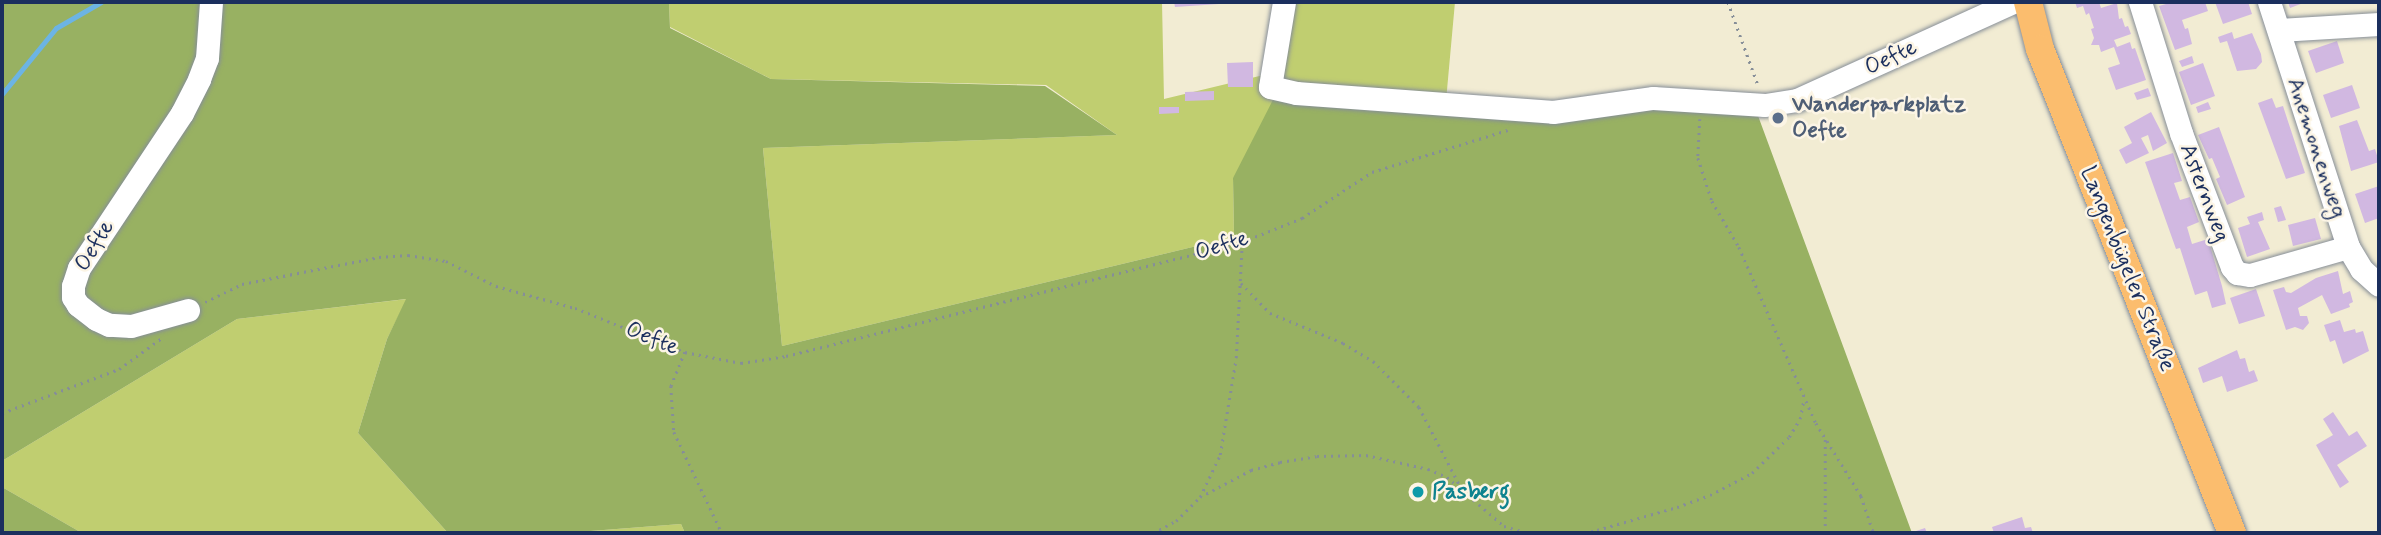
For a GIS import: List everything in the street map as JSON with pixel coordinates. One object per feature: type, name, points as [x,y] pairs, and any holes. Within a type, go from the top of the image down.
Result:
[{"type":"main road","name":"Langenbügeler Straße","points":[[2028,2],[2045,62],[2232,533]]},
{"type":"street","name":"Oefte","points":[[188,310],[131,326],[109,325],[85,312],[73,297],[73,286],[79,268],[182,113],[199,79],[207,58],[211,2]]},
{"type":"street","name":"Oefte","points":[[1283,2],[1270,87],[1296,93],[1553,112],[1653,98],[1765,105],[1797,100],[1889,60],[1975,17],[2014,2]]},
{"type":"street","name":"Asternweg","points":[[2140,2],[2181,133],[2232,267],[2237,273],[2250,275],[2348,247]]},
{"type":"street","name":"Anemonenweg","points":[[2269,2],[2348,247],[2361,269],[2379,285]]},
{"type":"street","points":[[2279,30],[2379,24]]},
{"type":"path","points":[[1728,2],[1765,105]]},
{"type":"path","points":[[1706,102],[1697,135],[1698,158],[1706,185],[1739,247],[1805,399],[1861,496],[1874,533]]},
{"type":"path","name":"Oefte","points":[[188,310],[242,284],[379,257],[408,255],[446,261],[496,286],[575,308],[685,352],[741,363],[786,356],[1242,242],[1302,218],[1371,172],[1513,129]]},
{"type":"path","points":[[1200,498],[1220,456],[1236,358],[1242,242]]},
{"type":"path","points":[[1241,282],[1270,313],[1343,343],[1373,361],[1419,407],[1461,487]]},
{"type":"path","points":[[2,413],[119,369],[165,335]]},
{"type":"path","points":[[685,352],[671,386],[674,432],[722,533]]},
{"type":"path","points":[[1584,533],[1599,532],[1677,508],[1710,495],[1752,473],[1789,437],[1800,419],[1805,399]]},
{"type":"path","points":[[1825,435],[1825,533]]},
{"type":"path","points":[[1153,533],[1176,520],[1200,498],[1251,470],[1280,462],[1346,454],[1366,455],[1428,469],[1461,487],[1504,526],[1528,533]]},
{"type":"green space","points":[[2,2],[669,2],[670,28],[771,79],[1045,86],[1117,135],[763,148],[782,346],[1234,237],[1233,178],[1280,86],[1757,113],[1912,533],[685,533],[681,524],[565,533],[448,533],[358,433],[387,339],[406,299],[237,319],[2,461]]},
{"type":"green space","points":[[669,2],[1162,2],[1164,99],[1276,72],[1291,2],[1455,2],[1446,101],[1233,178],[1234,237],[782,346],[763,148],[1117,135],[1046,85],[771,79],[670,27]]},
{"type":"green space","points":[[407,299],[387,339],[358,433],[448,533],[82,533],[2,487],[2,461],[237,319]]},
{"type":"green space","points":[[2,487],[82,533],[2,533]]},
{"type":"green space","points":[[681,524],[685,533],[565,533]]},
{"type":"building","points":[[1174,2],[1219,2],[1219,4],[1175,7]]},
{"type":"building","points":[[2075,2],[2099,2],[2101,8],[2117,3],[2119,19],[2122,18],[2131,34],[2114,40],[2117,47],[2130,42],[2132,49],[2135,48],[2146,80],[2116,90],[2108,68],[2120,64],[2114,47],[2101,52],[2099,45],[2091,45],[2094,38],[2091,29],[2094,28],[2089,13],[2086,15],[2083,6],[2077,8]]},
{"type":"building","points":[[2173,2],[2205,2],[2208,11],[2182,20],[2185,29],[2188,28],[2192,44],[2175,50],[2159,6]]},
{"type":"building","points":[[2215,2],[2248,2],[2252,14],[2223,24]]},
{"type":"building","points":[[2288,2],[2306,2],[2290,8]]},
{"type":"building","points":[[2232,32],[2234,39],[2252,33],[2262,62],[2256,69],[2237,71],[2227,41],[2220,43],[2218,37]]},
{"type":"building","points":[[2337,41],[2344,63],[2316,73],[2308,51]]},
{"type":"building","points":[[2192,56],[2194,63],[2182,67],[2179,61]]},
{"type":"building","points":[[1253,62],[1253,87],[1228,87],[1227,63]]},
{"type":"building","points":[[2203,63],[2215,96],[2191,105],[2179,72]]},
{"type":"building","points":[[2352,85],[2360,108],[2331,118],[2323,95]]},
{"type":"building","points":[[2148,88],[2151,96],[2137,100],[2134,93]]},
{"type":"building","points":[[1214,91],[1214,100],[1185,101],[1185,92]]},
{"type":"building","points":[[2272,98],[2276,108],[2283,106],[2305,173],[2286,179],[2258,103]]},
{"type":"building","points":[[2208,102],[2211,109],[2198,113],[2196,107]]},
{"type":"building","points":[[1159,107],[1179,107],[1179,113],[1159,114]]},
{"type":"building","points":[[2151,112],[2167,143],[2153,151],[2148,135],[2141,138],[2149,153],[2126,164],[2119,150],[2132,143],[2124,127]]},
{"type":"building","points":[[2357,120],[2369,151],[2375,149],[2379,162],[2351,171],[2339,126]]},
{"type":"building","points":[[2219,127],[2245,197],[2227,205],[2216,179],[2220,177],[2198,135]]},
{"type":"building","points":[[2173,153],[2182,181],[2174,183],[2180,200],[2190,197],[2199,222],[2187,227],[2192,244],[2208,239],[2226,304],[2212,308],[2207,291],[2195,295],[2180,248],[2176,249],[2145,162]]},
{"type":"building","points":[[2379,186],[2379,218],[2365,223],[2355,194]]},
{"type":"building","points":[[2281,206],[2286,220],[2278,222],[2274,208]]},
{"type":"building","points":[[2262,212],[2264,220],[2258,222],[2270,249],[2247,257],[2238,228],[2250,224],[2247,217]]},
{"type":"building","points":[[2315,218],[2321,239],[2293,246],[2288,225]]},
{"type":"building","points":[[2338,271],[2343,294],[2350,291],[2353,302],[2349,304],[2350,307],[2331,314],[2322,295],[2298,308],[2300,316],[2307,316],[2309,323],[2303,330],[2295,327],[2286,330],[2273,290],[2284,287],[2286,292],[2291,293],[2316,278]]},
{"type":"building","points":[[2256,289],[2265,316],[2239,324],[2230,298]]},
{"type":"building","points":[[2340,320],[2344,332],[2355,329],[2356,333],[2363,331],[2369,351],[2343,364],[2335,340],[2330,342],[2324,325]]},
{"type":"building","points":[[2237,350],[2240,359],[2245,358],[2249,372],[2254,370],[2258,381],[2227,392],[2222,376],[2203,383],[2198,368]]},
{"type":"building","points":[[2333,412],[2349,436],[2357,431],[2367,446],[2337,465],[2349,482],[2340,488],[2316,445],[2333,435],[2323,419]]},
{"type":"building","points":[[2022,517],[2025,528],[2031,527],[2033,533],[1994,533],[1992,527]]},
{"type":"building","points":[[1925,528],[1927,533],[1910,533]]},
{"type":"waterway","points":[[2,94],[56,28],[101,2]]},
{"type":"place","name":"Wanderparkplatz Oefte","points":[[1778,118]]},
{"type":"place","name":"Pasberg","points":[[1418,492]]}]
